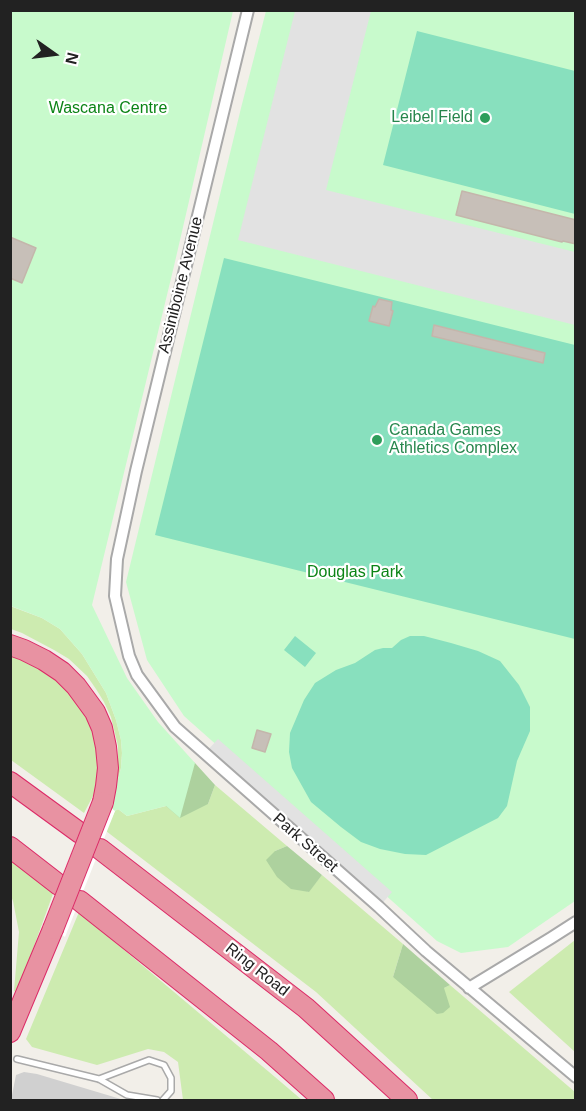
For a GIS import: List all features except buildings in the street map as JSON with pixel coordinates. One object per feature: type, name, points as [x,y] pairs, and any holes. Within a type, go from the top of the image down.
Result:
[{"type":"highway","points":[[10,645],[44,660],[62,672],[76,686],[95,712],[102,728],[108,768],[103,802],[10,1032]]},
{"type":"highway","points":[[10,782],[80,832]]},
{"type":"highway","points":[[10,847],[59,885]]},
{"type":"highway","name":"Ring Road","points":[[100,849],[306,1008],[407,1101]]},
{"type":"highway","points":[[80,901],[269,1051],[324,1101]]},
{"type":"street","name":"Assiniboine Avenue","points":[[117,559],[141,448],[248,10]]},
{"type":"street","name":"Park Street","points":[[117,559],[115,596],[129,656],[137,675],[174,727],[469,988],[576,1077]]},
{"type":"street","points":[[469,988],[576,922]]},
{"type":"lane","points":[[17,1059],[99,1079],[127,1095],[157,1101]]},
{"type":"lane","points":[[99,1079],[149,1060],[164,1065],[171,1078],[171,1091],[163,1101]]},
{"type":"shaded area","points":[[295,11],[371,11],[326,190],[575,252],[575,325],[238,240]]},
{"type":"shaded area","points":[[218,739],[392,892],[379,907],[204,754]]},
{"type":"shaded area","points":[[24,1072],[124,1100],[11,1100],[16,1075]]},
{"type":"green space","name":"Wascana Centre","points":[[10,11],[233,11],[92,605],[127,678],[158,722],[195,763],[180,818],[166,806],[127,816],[118,809],[115,811],[110,808],[121,768],[122,753],[116,720],[106,693],[82,654],[60,629],[42,618],[11,606]]},
{"type":"green space","name":"Douglas Park","points":[[266,11],[575,11],[575,901],[508,947],[461,953],[437,941],[184,716],[147,660],[126,582]]},
{"type":"green space","name":"Leibel Field","points":[[417,31],[575,71],[575,214],[383,165]]},
{"type":"green space","name":"Canada Games Athletics Complex","points":[[224,258],[575,345],[575,639],[155,535]]},
{"type":"green space","points":[[10,606],[42,618],[60,629],[82,654],[106,693],[116,720],[122,753],[121,768],[110,808],[118,772],[118,746],[111,717],[104,702],[87,676],[69,659],[11,629]]},
{"type":"green space","points":[[295,636],[316,653],[305,667],[284,650]]},
{"type":"green space","points":[[410,636],[424,636],[451,643],[478,651],[500,661],[519,685],[530,707],[530,731],[517,761],[507,806],[498,818],[426,855],[380,849],[361,842],[341,827],[311,802],[292,768],[289,752],[290,733],[304,700],[315,683],[375,650],[392,648]]},
{"type":"green space","points":[[11,653],[62,681],[95,729],[100,753],[99,777],[95,792],[84,813],[11,760]]},
{"type":"green space","points":[[140,728],[195,763],[215,785],[208,804],[180,818],[166,806]]},
{"type":"green space","points":[[215,785],[287,846],[275,851],[308,892],[322,875],[403,944],[393,977],[444,988],[450,985],[575,1092],[575,1100],[433,1100],[316,992],[106,831],[118,809],[127,816],[166,806],[208,804]]},
{"type":"green space","points":[[287,846],[322,875],[309,892],[291,889],[277,877],[266,860],[275,851]]},
{"type":"green space","points":[[11,859],[54,891],[17,993],[14,991],[19,932],[11,896]]},
{"type":"green space","points":[[79,912],[302,1100],[183,1100],[178,1062],[164,1052],[148,1049],[97,1065],[32,1047],[26,1039]]},
{"type":"green space","points":[[575,940],[575,1052],[509,992]]},
{"type":"green space","points":[[403,944],[450,985],[444,988],[450,1007],[443,1013],[437,1014],[393,977]]},
{"type":"pier","points":[[94,796],[115,811],[65,937],[44,923]]},
{"type":"place","name":"Leibel Field","points":[[485,118]]},
{"type":"place","name":"Canada Games Athletics Complex","points":[[377,440]]}]
